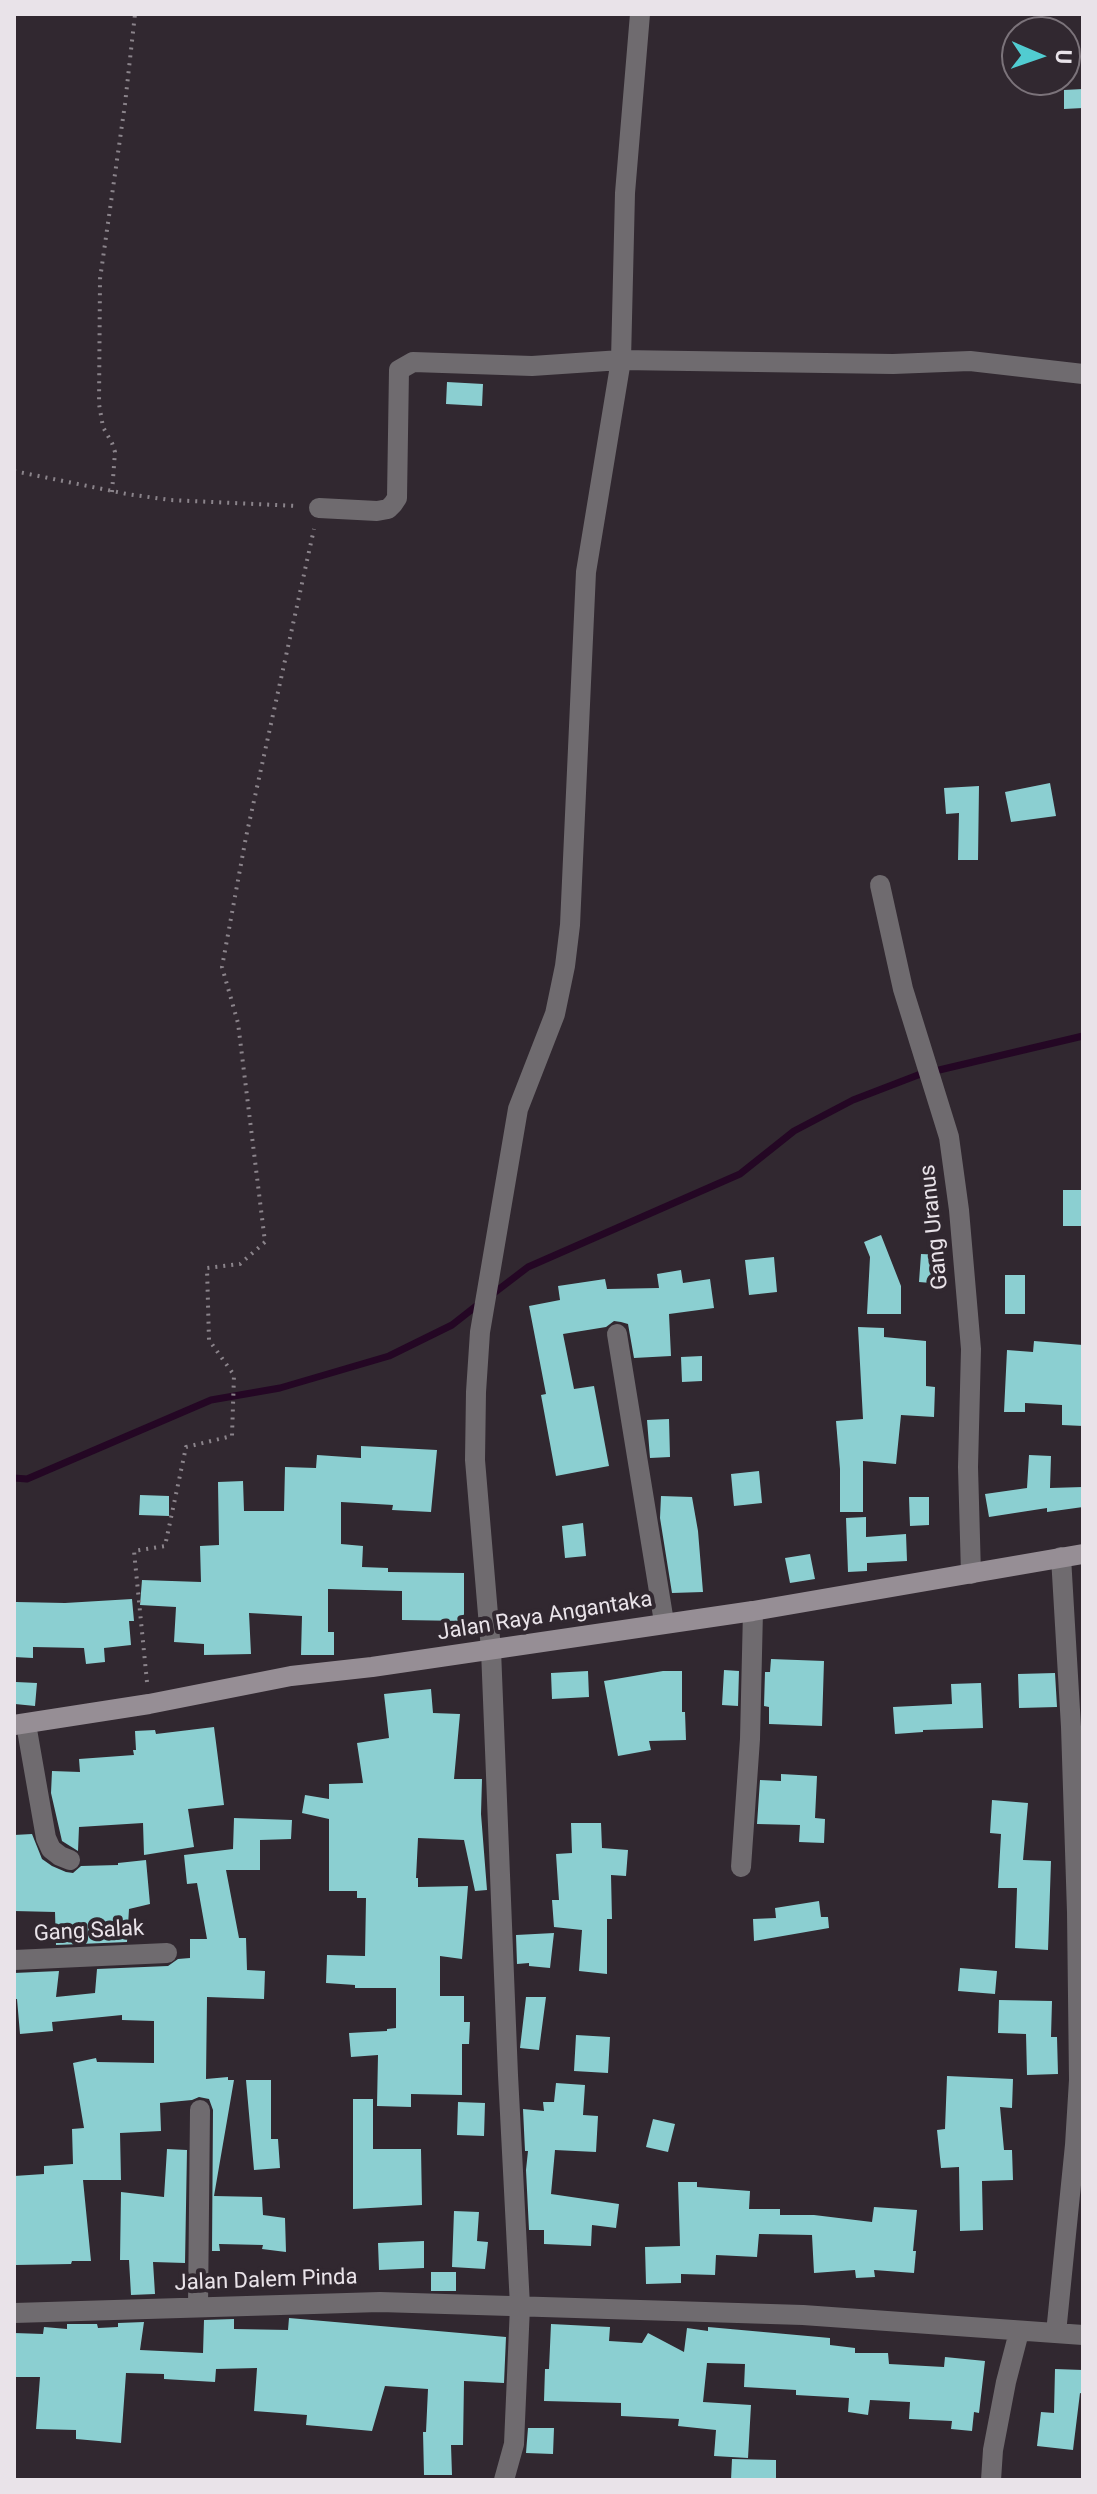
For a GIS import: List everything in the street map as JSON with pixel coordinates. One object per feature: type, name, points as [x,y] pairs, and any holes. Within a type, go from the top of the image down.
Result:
[{"type":"main road","name":"Jalan Raya Angantaka","points":[[20,1724],[149,1704],[291,1676],[753,1611],[1083,1554]]},
{"type":"street","points":[[504,2480],[514,2444],[520,2306],[491,1650],[475,1460],[476,1392],[480,1332],[518,1109],[555,1014],[570,925],[586,572],[621,360],[625,193],[640,14]]},
{"type":"street","points":[[319,508],[377,511],[388,509],[397,498],[399,370],[413,362],[532,366],[621,360],[893,364],[970,361],[1083,374]]},
{"type":"street","name":"Gang Uranus","points":[[880,885],[903,989],[949,1137],[957,1196],[971,1349],[968,1467],[971,1574]]},
{"type":"street","points":[[617,1334],[664,1622]]},
{"type":"street","points":[[1056,2333],[1081,2080],[1076,1881],[1061,1557]]},
{"type":"street","points":[[741,1867],[750,1739],[753,1611]]},
{"type":"street","points":[[20,1724],[46,1838],[51,1849],[70,1860]]},
{"type":"street","name":"Gang Salak","points":[[14,1960],[167,1953]]},
{"type":"street","points":[[198,2307],[200,2110]]},
{"type":"street","name":"Jalan Dalem Pinda","points":[[14,2313],[380,2302],[803,2315],[1083,2335]]},
{"type":"street","points":[[991,2480],[993,2450],[1019,2332]]},
{"type":"path","points":[[112,492],[115,452],[103,427],[99,404],[100,279],[135,14]]},
{"type":"path","points":[[14,471],[73,481],[112,492],[170,500],[319,508],[249,821],[222,967],[238,1023],[265,1242],[240,1264],[207,1268],[209,1340],[234,1375],[232,1436],[186,1447],[165,1546],[134,1551],[149,1704]]},
{"type":"building","points":[[1081,89],[1083,108],[1064,109],[1064,96],[1081,96]]},
{"type":"building","points":[[447,382],[483,384],[482,406],[446,404]]},
{"type":"building","points":[[1050,783],[1056,816],[1011,822],[1005,792]]},
{"type":"building","points":[[979,786],[978,860],[958,860],[959,813],[946,814],[944,788]]},
{"type":"building","points":[[1063,1190],[1083,1190],[1083,1226],[1063,1226]]},
{"type":"building","points":[[881,1235],[901,1286],[901,1314],[867,1314],[870,1257],[864,1242]]},
{"type":"building","points":[[921,1254],[944,1255],[943,1284],[919,1282]]},
{"type":"building","points":[[774,1257],[777,1292],[749,1295],[745,1260]]},
{"type":"building","points":[[681,1270],[683,1283],[710,1279],[714,1308],[669,1314],[671,1356],[634,1358],[628,1324],[621,1322],[563,1334],[574,1389],[594,1386],[609,1466],[556,1476],[541,1395],[546,1394],[529,1306],[560,1300],[558,1286],[605,1279],[607,1289],[659,1288],[657,1274]]},
{"type":"building","points":[[1005,1275],[1025,1275],[1025,1314],[1005,1314]]},
{"type":"building","points":[[858,1327],[884,1328],[884,1337],[926,1341],[926,1386],[935,1387],[934,1417],[901,1415],[896,1464],[863,1461],[863,1512],[840,1512],[836,1421],[863,1419]]},
{"type":"building","points":[[1034,1341],[1083,1345],[1083,1426],[1062,1425],[1062,1405],[1025,1403],[1025,1412],[1004,1412],[1007,1350],[1033,1352]]},
{"type":"building","points":[[702,1356],[702,1381],[682,1382],[681,1357]]},
{"type":"building","points":[[669,1419],[670,1457],[650,1458],[647,1420]]},
{"type":"building","points":[[361,1446],[437,1450],[431,1512],[392,1510],[393,1505],[341,1502],[341,1544],[363,1546],[362,1567],[388,1568],[388,1572],[464,1573],[464,1621],[402,1620],[402,1591],[328,1589],[328,1632],[334,1632],[334,1655],[301,1655],[302,1616],[249,1613],[251,1654],[204,1655],[204,1644],[174,1642],[176,1607],[140,1605],[142,1580],[201,1582],[200,1546],[219,1545],[218,1482],[243,1481],[244,1511],[284,1511],[285,1467],[316,1468],[317,1455],[361,1458]]},
{"type":"building","points":[[1029,1455],[1051,1456],[1050,1488],[1083,1487],[1083,1507],[1047,1512],[1047,1508],[989,1517],[985,1494],[1027,1488]]},
{"type":"building","points":[[759,1471],[762,1503],[734,1506],[731,1474]]},
{"type":"building","points":[[140,1495],[169,1496],[169,1516],[139,1515]]},
{"type":"building","points":[[661,1496],[692,1497],[703,1592],[672,1593],[660,1518]]},
{"type":"building","points":[[909,1497],[929,1497],[929,1525],[910,1526]]},
{"type":"building","points":[[866,1517],[866,1537],[906,1534],[907,1561],[867,1563],[867,1571],[848,1572],[846,1518]]},
{"type":"building","points":[[583,1523],[586,1556],[565,1558],[562,1526]]},
{"type":"building","points":[[810,1554],[815,1579],[790,1583],[785,1558]]},
{"type":"building","points":[[132,1599],[134,1621],[129,1621],[131,1645],[104,1648],[105,1662],[86,1664],[84,1648],[33,1647],[33,1658],[14,1657],[16,1602]]},
{"type":"building","points":[[771,1659],[824,1661],[822,1726],[769,1724],[769,1707],[764,1706],[765,1672],[770,1672]]},
{"type":"building","points":[[724,1670],[739,1671],[738,1706],[722,1705]]},
{"type":"building","points":[[588,1671],[589,1697],[552,1699],[551,1673]]},
{"type":"building","points":[[663,1671],[682,1671],[686,1740],[649,1741],[651,1750],[618,1756],[604,1681]]},
{"type":"building","points":[[1055,1673],[1057,1707],[1019,1708],[1018,1674]]},
{"type":"building","points":[[16,1682],[37,1683],[35,1706],[15,1704]]},
{"type":"building","points":[[981,1683],[983,1728],[895,1734],[893,1707],[952,1704],[951,1684]]},
{"type":"building","points":[[431,1689],[433,1713],[460,1714],[454,1779],[482,1779],[481,1814],[487,1890],[475,1891],[464,1840],[418,1838],[416,1878],[418,1887],[468,1886],[462,1959],[440,1956],[440,1996],[464,1996],[464,2022],[470,2022],[469,2044],[462,2044],[462,2095],[411,2094],[411,2107],[377,2106],[378,2055],[351,2057],[349,2033],[396,2028],[396,1988],[355,1988],[355,1985],[326,1983],[327,1955],[365,1956],[366,1898],[357,1898],[357,1891],[329,1891],[329,1819],[302,1813],[305,1795],[329,1799],[329,1784],[363,1783],[357,1743],[389,1738],[384,1694]]},
{"type":"building","points":[[214,1727],[224,1805],[188,1809],[194,1847],[144,1855],[143,1823],[79,1827],[78,1851],[62,1841],[51,1793],[52,1771],[80,1772],[79,1759],[134,1755],[135,1731],[155,1730],[156,1734]]},
{"type":"building","points":[[781,1774],[817,1776],[815,1818],[825,1819],[824,1843],[799,1842],[800,1825],[757,1824],[760,1780],[781,1781]]},
{"type":"building","points":[[992,1800],[1028,1803],[1023,1860],[1051,1861],[1048,1950],[1015,1948],[1017,1888],[998,1888],[1001,1834],[990,1833]]},
{"type":"building","points":[[234,1818],[292,1820],[291,1839],[260,1840],[260,1870],[226,1870],[239,1938],[246,1938],[247,1970],[265,1971],[264,1999],[207,1997],[206,2079],[228,2077],[228,2080],[234,2080],[214,2196],[262,2197],[263,2215],[285,2218],[286,2252],[262,2249],[263,2245],[219,2244],[220,2251],[212,2251],[213,2110],[209,2099],[199,2097],[160,2103],[161,2131],[120,2133],[121,2180],[83,2180],[91,2261],[15,2265],[14,2176],[44,2174],[44,2166],[73,2164],[72,2129],[84,2128],[73,2063],[96,2058],[97,2062],[154,2063],[154,2021],[122,2020],[122,2015],[52,2022],[53,2031],[20,2034],[17,1999],[14,1999],[14,1973],[59,1971],[56,1997],[95,1993],[97,1969],[168,1966],[178,1959],[190,1958],[190,1939],[207,1939],[197,1883],[187,1884],[184,1855],[233,1849]]},
{"type":"building","points":[[571,1823],[601,1823],[602,1848],[628,1850],[626,1876],[611,1875],[612,1919],[607,1919],[607,1974],[579,1971],[582,1930],[554,1927],[552,1900],[559,1900],[556,1854],[572,1853]]},
{"type":"building","points":[[32,1834],[42,1859],[66,1872],[73,1873],[81,1866],[118,1865],[146,1860],[150,1904],[129,1909],[127,1942],[56,1945],[55,1912],[14,1911],[14,1835]]},
{"type":"building","points":[[819,1901],[821,1917],[828,1917],[829,1928],[754,1941],[753,1919],[776,1918],[775,1908]]},
{"type":"building","points":[[554,1933],[550,1968],[529,1966],[529,1963],[517,1964],[516,1935]]},
{"type":"building","points":[[960,1968],[997,1971],[995,1994],[958,1991]]},
{"type":"building","points":[[526,1997],[546,1997],[539,2050],[520,2048]]},
{"type":"building","points":[[999,2000],[1052,2001],[1051,2037],[1057,2037],[1058,2074],[1027,2075],[1026,2034],[998,2033]]},
{"type":"building","points":[[576,2035],[610,2037],[608,2073],[574,2071]]},
{"type":"building","points":[[947,2076],[1013,2079],[1012,2108],[1000,2107],[1004,2150],[1012,2150],[1013,2180],[982,2181],[983,2230],[960,2231],[959,2167],[941,2168],[937,2130],[945,2129]]},
{"type":"building","points":[[246,2080],[271,2080],[271,2139],[278,2139],[280,2168],[254,2170]]},
{"type":"building","points":[[556,2083],[585,2085],[583,2115],[598,2116],[596,2152],[555,2150],[551,2194],[619,2204],[616,2228],[592,2225],[591,2246],[544,2244],[544,2230],[529,2230],[528,2151],[525,2151],[523,2109],[544,2111],[543,2102],[554,2102]]},
{"type":"building","points":[[353,2099],[373,2099],[373,2149],[421,2149],[422,2205],[353,2209]]},
{"type":"building","points":[[458,2102],[485,2103],[484,2136],[457,2135]]},
{"type":"building","points":[[653,2119],[675,2124],[668,2152],[646,2147]]},
{"type":"building","points":[[167,2149],[187,2150],[185,2263],[153,2262],[155,2294],[131,2295],[129,2260],[120,2260],[121,2192],[164,2197]]},
{"type":"building","points":[[678,2182],[697,2182],[697,2187],[750,2191],[749,2209],[780,2209],[780,2215],[814,2215],[872,2222],[874,2207],[917,2210],[914,2273],[874,2270],[875,2277],[856,2278],[855,2270],[814,2273],[812,2235],[759,2234],[757,2257],[716,2255],[715,2275],[681,2274],[681,2283],[646,2284],[645,2247],[680,2246]]},
{"type":"building","points":[[454,2211],[479,2212],[477,2241],[488,2242],[485,2269],[452,2267]]},
{"type":"building","points":[[424,2241],[424,2268],[379,2270],[378,2243]]},
{"type":"building","points":[[431,2272],[456,2272],[456,2291],[431,2291]]},
{"type":"building","points":[[289,2318],[506,2337],[504,2383],[464,2381],[463,2445],[451,2445],[452,2475],[424,2475],[423,2432],[426,2432],[428,2389],[385,2386],[372,2431],[306,2425],[307,2415],[254,2411],[257,2368],[216,2369],[215,2382],[164,2379],[164,2374],[126,2373],[121,2443],[76,2439],[76,2430],[36,2429],[40,2377],[14,2377],[14,2333],[43,2334],[44,2327],[67,2329],[67,2324],[97,2324],[98,2328],[144,2322],[140,2350],[203,2353],[204,2320],[234,2319],[234,2329],[288,2330]]},
{"type":"building","points":[[551,2324],[610,2327],[609,2341],[642,2343],[648,2333],[684,2352],[687,2328],[708,2331],[708,2327],[830,2338],[830,2345],[855,2348],[855,2353],[888,2353],[889,2364],[944,2367],[945,2357],[985,2361],[979,2413],[974,2412],[972,2431],[951,2429],[952,2421],[909,2419],[910,2402],[870,2400],[868,2415],[848,2412],[849,2398],[796,2395],[796,2390],[744,2387],[745,2364],[707,2363],[703,2402],[751,2405],[748,2458],[714,2456],[716,2430],[678,2426],[679,2419],[621,2416],[621,2403],[544,2401]]},
{"type":"building","points":[[1055,2369],[1083,2370],[1083,2394],[1080,2393],[1073,2450],[1037,2446],[1041,2412],[1054,2413]]},
{"type":"building","points":[[528,2428],[554,2428],[553,2454],[526,2453]]},
{"type":"building","points":[[732,2459],[776,2460],[776,2480],[731,2480]]},
{"type":"waterway","points":[[490,1296],[528,1267],[740,1174],[794,1131],[853,1100],[918,1075],[1083,1036]]},
{"type":"waterway","points":[[14,1478],[27,1479],[211,1400],[280,1388],[389,1356],[452,1325],[480,1303]]}]
